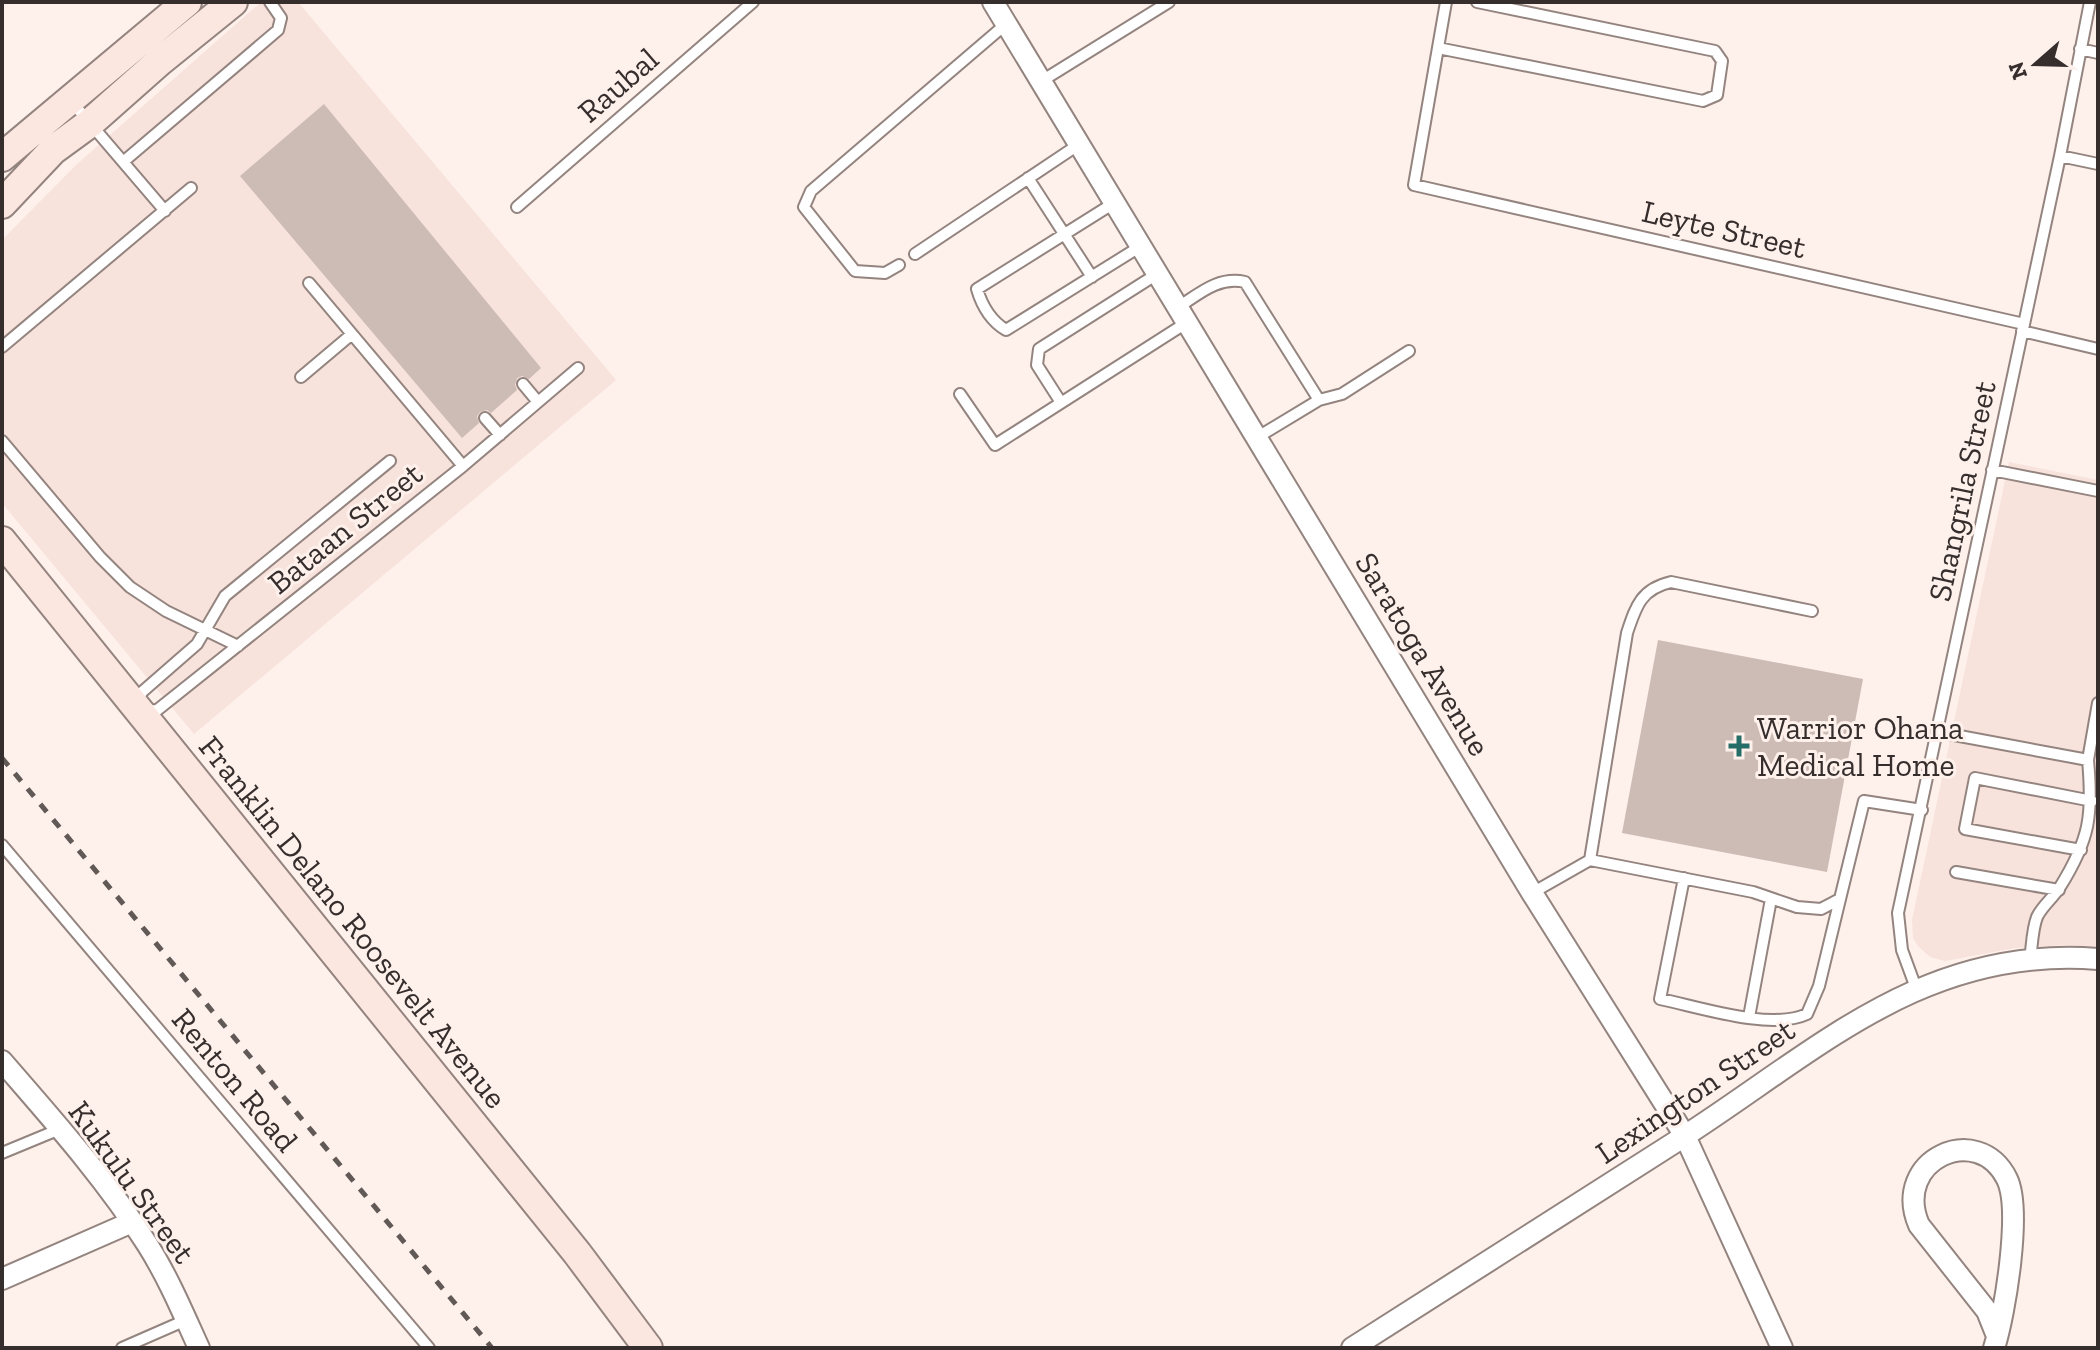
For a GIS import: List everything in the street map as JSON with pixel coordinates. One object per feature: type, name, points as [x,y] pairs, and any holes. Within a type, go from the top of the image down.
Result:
[{"type":"main road","points":[[2,157],[187,2]]},
{"type":"main road","points":[[2,204],[53,150],[90,123],[233,2]]},
{"type":"main road","name":"Franklin Delano Roosevelt Avenue","points":[[2,541],[577,1253],[648,1348]]},
{"type":"street","name":"Saratoga Avenue","points":[[993,2],[1532,893],[1685,1136],[1782,1348]]},
{"type":"street","name":"Lexington Street","points":[[1352,1348],[1685,1136],[1855,1020],[1916,988],[1965,972],[2030,960],[2098,959]]},
{"type":"street","name":"Kukulu Street","points":[[2,1061],[60,1129],[132,1222],[171,1286],[199,1348]]},
{"type":"street","points":[[1967,1151],[1986,1157],[2001,1169],[2010,1187],[2010,1269],[1996,1342],[1987,1311],[1919,1225],[1915,1215],[1913,1196],[1918,1177],[1931,1162],[1948,1152],[1967,1151]]},
{"type":"street","points":[[2,1279],[132,1222]]},
{"type":"lane","points":[[123,162],[278,30],[281,18],[270,2]]},
{"type":"lane","name":"Raubal","points":[[517,207],[753,2]]},
{"type":"lane","points":[[1040,82],[1169,2]]},
{"type":"lane","points":[[1446,2],[1438,48],[1703,101],[1717,95],[1722,61],[1715,51],[1477,2]]},
{"type":"lane","name":"Shangrila Street","points":[[1916,988],[1902,950],[1898,913],[2060,156],[2090,2]]},
{"type":"lane","points":[[899,265],[885,273],[855,271],[804,207],[811,191],[1006,24]]},
{"type":"lane","name":"Leyte Street","points":[[1438,48],[1414,185],[2023,328],[2098,349]]},
{"type":"lane","points":[[2080,49],[2098,53]]},
{"type":"lane","points":[[69,100],[165,211]]},
{"type":"lane","points":[[915,254],[1078,145]]},
{"type":"lane","points":[[2060,156],[2098,164]]},
{"type":"lane","points":[[1028,178],[1092,277]]},
{"type":"lane","points":[[2,347],[191,188]]},
{"type":"lane","points":[[1114,203],[977,289],[981,303],[997,325],[1006,330],[1141,246]]},
{"type":"lane","points":[[1060,401],[1037,365],[1039,349],[1157,274]]},
{"type":"lane","points":[[960,394],[995,445],[1182,316],[1215,283],[1235,280],[1245,282],[1319,400]]},
{"type":"lane","points":[[309,283],[463,466]]},
{"type":"lane","points":[[301,377],[352,334]]},
{"type":"lane","points":[[1256,438],[1319,400],[1342,394],[1409,351]]},
{"type":"lane","name":"Bataan Street","points":[[136,707],[156,711],[463,466],[578,368]]},
{"type":"lane","points":[[523,384],[538,402]]},
{"type":"lane","points":[[485,418],[500,435]]},
{"type":"lane","points":[[2,441],[100,557],[130,587],[166,611],[238,646]]},
{"type":"lane","points":[[136,707],[142,692],[185,656],[206,630],[225,596],[390,461]]},
{"type":"lane","points":[[1992,470],[2098,491]]},
{"type":"lane","points":[[1590,860],[1627,633],[1637,604],[1654,586],[1671,582],[1812,611]]},
{"type":"lane","points":[[2030,960],[2038,915],[2059,890],[2081,850],[2089,824],[2092,801],[2088,760],[2098,703]]},
{"type":"lane","points":[[1938,732],[2088,760]]},
{"type":"lane","points":[[2081,850],[1965,829],[1975,778],[2092,801]]},
{"type":"lane","points":[[1684,878],[1660,999],[1749,1017],[1792,1021],[1807,1014],[1819,986],[1864,801],[1922,810]]},
{"type":"lane","name":"Renton Road","points":[[2,845],[429,1348]]},
{"type":"lane","points":[[1532,893],[1590,860],[1753,892],[1797,907],[1821,909],[1840,899]]},
{"type":"lane","points":[[1956,872],[2059,890]]},
{"type":"lane","points":[[1749,1017],[1771,899]]},
{"type":"lane","points":[[2,1153],[60,1129]]},
{"type":"lane","points":[[122,1348],[186,1320]]},
{"type":"shaded area","points":[[261,2],[298,2],[616,380],[194,734],[2,503],[2,240],[76,165]]},
{"type":"shaded area","points":[[2009,462],[2098,480],[2098,947],[2015,948],[1945,961],[1930,957],[1918,946],[1913,938],[1912,920]]},
{"type":"building","points":[[324,104],[541,368],[529,379],[522,376],[517,378],[517,390],[491,413],[487,410],[480,412],[477,416],[479,423],[462,438],[240,176]]},
{"type":"building","points":[[1658,640],[1863,679],[1827,872],[1622,833]]},
{"type":"railway","points":[[2,758],[492,1348]]},
{"type":"place","name":"Warrior Ohana Medical Home","points":[[1739,746]]}]
